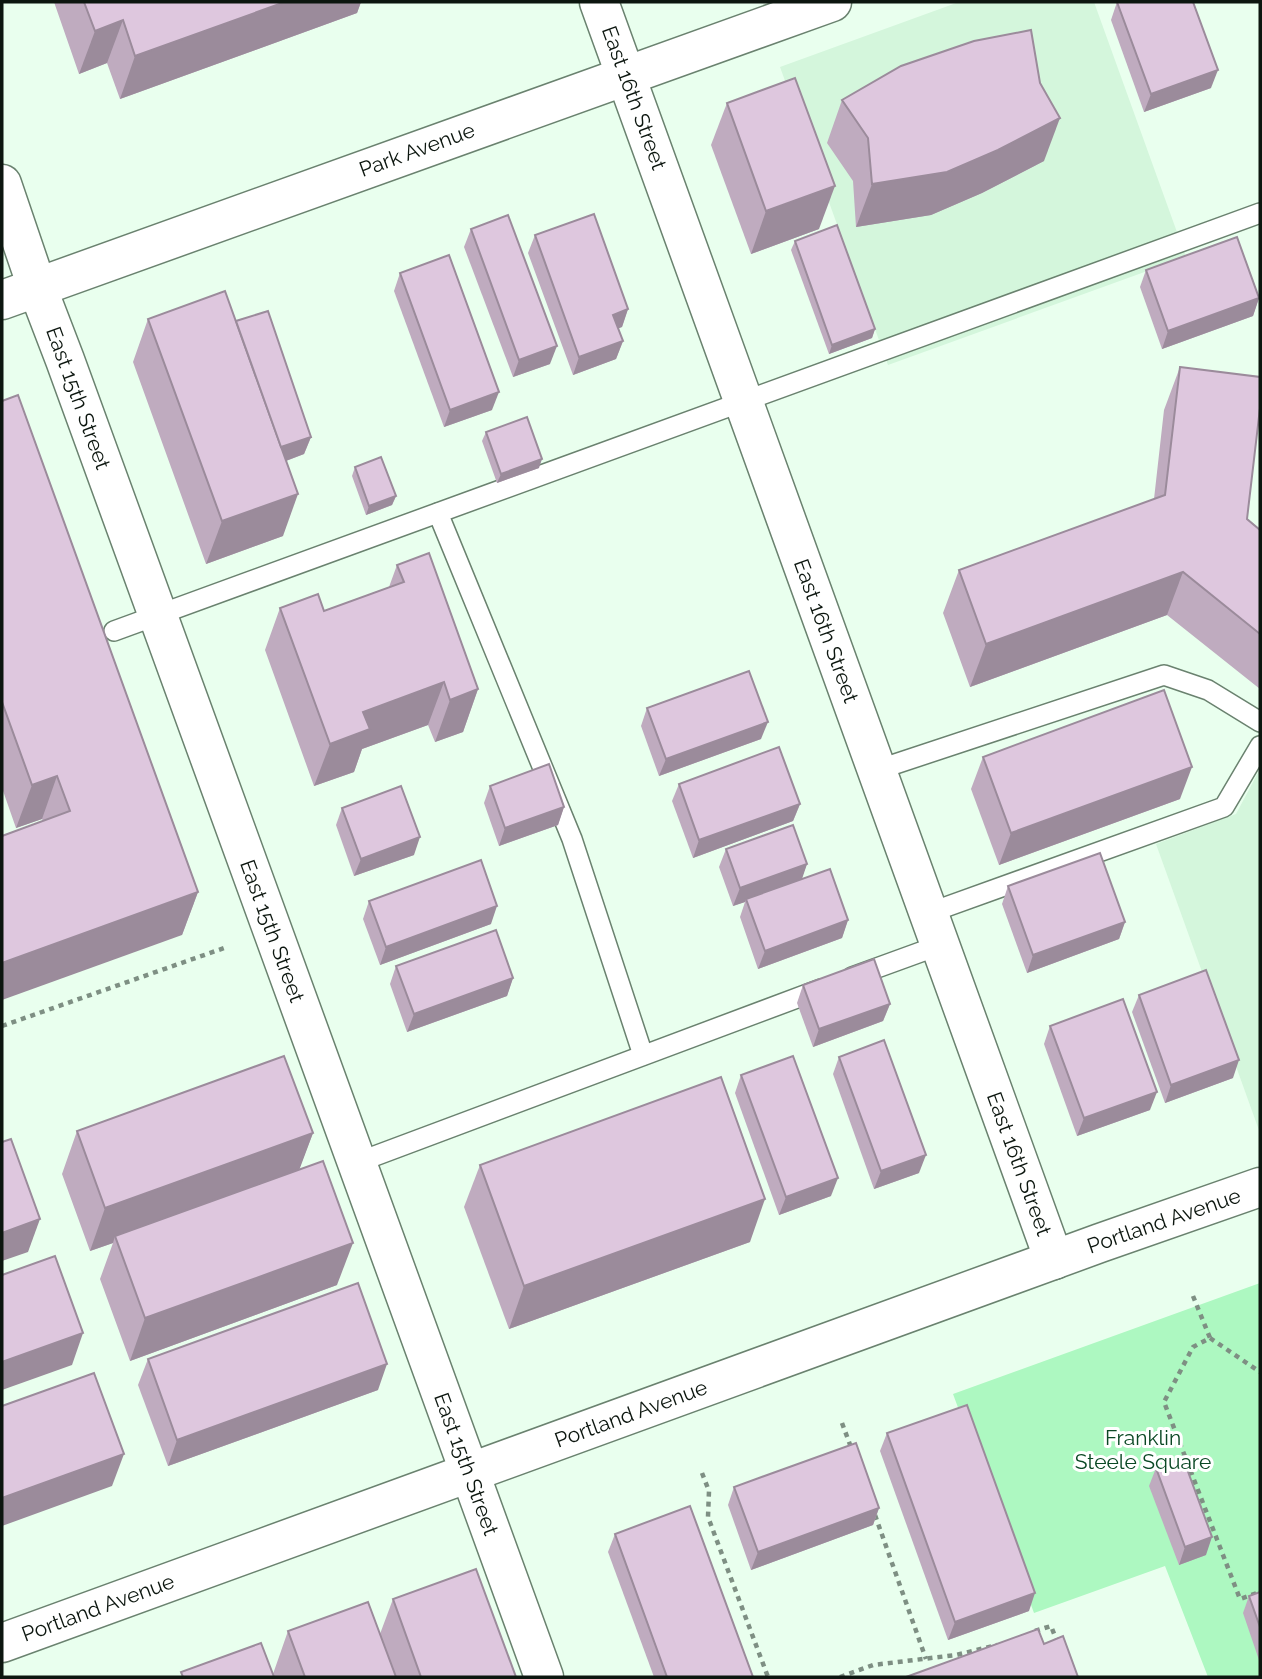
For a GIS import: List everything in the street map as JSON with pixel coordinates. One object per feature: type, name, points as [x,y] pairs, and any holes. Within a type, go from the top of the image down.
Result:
[{"type":"street","name":"East 16th Street","points":[[600,2],[1054,1260]]},
{"type":"street","name":"Park Avenue","points":[[2,300],[832,2]]},
{"type":"street","name":"East 15th Street","points":[[2,184],[37,287],[544,1677]]},
{"type":"street","name":"Portland Avenue","points":[[2,1643],[1260,1187]]},
{"type":"lane","points":[[114,631],[1260,213]]},
{"type":"lane","points":[[438,513],[572,839],[643,1055]]},
{"type":"lane","points":[[877,770],[1164,675],[1209,690],[1260,722]]},
{"type":"lane","points":[[356,1163],[643,1055],[1224,807],[1260,746]]},
{"type":"path","points":[[2,1026],[227,947]]},
{"type":"path","points":[[1193,1296],[1210,1338],[1260,1371]]},
{"type":"path","points":[[1210,1338],[1193,1347],[1164,1402],[1240,1598],[1260,1592]]},
{"type":"path","points":[[842,1423],[856,1462]]},
{"type":"path","points":[[702,1473],[709,1491],[708,1517],[768,1677]]},
{"type":"path","points":[[874,1514],[926,1659]]},
{"type":"path","points":[[1030,1633],[1051,1626],[1060,1651]]},
{"type":"path","points":[[840,1677],[873,1665],[956,1655],[1008,1641]]},
{"type":"shaded area","points":[[959,2],[1094,2],[1186,257],[888,365],[780,67]]},
{"type":"shaded area","points":[[1260,769],[1260,1133],[1156,844],[1236,814]]},
{"type":"green space","name":"Franklin Steele Square","points":[[1260,1283],[1260,1677],[1208,1677],[1165,1566],[1034,1613],[953,1394]]},
{"type":"building","points":[[84,2],[285,2],[135,56],[123,20],[95,31]]},
{"type":"building","points":[[1117,2],[1193,2],[1218,70],[1151,94]]},
{"type":"building","points":[[1031,30],[1040,83],[1060,118],[998,150],[947,172],[872,184],[868,138],[842,100],[901,66],[974,41]]},
{"type":"building","points":[[795,78],[835,186],[766,211],[727,103]]},
{"type":"building","points":[[594,214],[628,309],[613,315],[623,341],[579,357],[535,235]]},
{"type":"building","points":[[508,215],[557,346],[519,360],[471,229]]},
{"type":"building","points":[[837,225],[875,329],[832,345],[795,241]]},
{"type":"building","points":[[1237,237],[1259,298],[1168,331],[1146,270]]},
{"type":"building","points":[[449,255],[499,392],[450,410],[400,273]]},
{"type":"building","points":[[225,291],[298,494],[222,521],[148,319]]},
{"type":"building","points":[[268,311],[311,437],[281,447],[236,321]]},
{"type":"building","points":[[1180,367],[1260,377],[1260,408],[1247,519],[1260,530],[1260,634],[1183,572],[986,644],[959,570],[1165,495]]},
{"type":"building","points":[[18,395],[198,892],[2,963],[2,836],[70,811],[57,776],[32,785],[2,702],[2,401]]},
{"type":"building","points":[[527,417],[542,459],[501,474],[486,432]]},
{"type":"building","points":[[381,457],[396,496],[369,506],[355,467]]},
{"type":"building","points":[[429,553],[478,689],[450,700],[444,682],[363,712],[370,729],[330,744],[280,608],[318,594],[324,611],[404,582],[397,565]]},
{"type":"building","points":[[749,671],[768,722],[666,759],[647,708]]},
{"type":"building","points":[[1164,690],[1192,767],[1011,833],[983,757]]},
{"type":"building","points":[[779,747],[800,804],[699,840],[679,784]]},
{"type":"building","points":[[549,764],[564,807],[505,828],[490,786]]},
{"type":"building","points":[[401,786],[420,837],[361,859],[342,808]]},
{"type":"building","points":[[793,825],[807,864],[740,888],[726,849]]},
{"type":"building","points":[[1100,853],[1125,922],[1033,955],[1008,886]]},
{"type":"building","points":[[481,860],[497,906],[386,947],[369,901]]},
{"type":"building","points":[[830,869],[848,920],[765,951],[746,899]]},
{"type":"building","points":[[496,930],[513,978],[414,1014],[396,966]]},
{"type":"building","points":[[874,959],[890,1004],[819,1029],[803,985]]},
{"type":"building","points":[[1206,970],[1239,1060],[1171,1085],[1139,995]]},
{"type":"building","points":[[1123,999],[1157,1092],[1084,1118],[1050,1026]]},
{"type":"building","points":[[884,1040],[926,1155],[881,1171],[839,1057]]},
{"type":"building","points":[[284,1056],[313,1133],[105,1208],[77,1131]]},
{"type":"building","points":[[793,1056],[838,1178],[786,1197],[741,1075]]},
{"type":"building","points":[[721,1077],[765,1199],[524,1286],[480,1165]]},
{"type":"building","points":[[11,1139],[40,1219],[2,1233],[2,1142]]},
{"type":"building","points":[[323,1161],[353,1243],[145,1318],[115,1236]]},
{"type":"building","points":[[55,1256],[83,1333],[2,1362],[2,1275]]},
{"type":"building","points":[[358,1283],[387,1364],[177,1440],[148,1359]]},
{"type":"building","points":[[94,1373],[124,1454],[2,1498],[2,1406]]},
{"type":"building","points":[[967,1405],[1035,1593],[955,1622],[887,1433]]},
{"type":"building","points":[[856,1443],[879,1508],[758,1552],[734,1487]]},
{"type":"building","points":[[1183,1458],[1212,1537],[1185,1547],[1156,1468]]},
{"type":"building","points":[[690,1506],[753,1677],[667,1677],[615,1534]]},
{"type":"building","points":[[476,1569],[516,1677],[421,1677],[393,1599]]},
{"type":"building","points":[[1260,1592],[1260,1627],[1249,1596]]},
{"type":"building","points":[[368,1602],[396,1677],[305,1677],[288,1631]]},
{"type":"building","points":[[1038,1629],[1044,1644],[1063,1636],[1078,1677],[906,1677]]},
{"type":"building","points":[[261,1643],[274,1677],[183,1677],[181,1672]]}]
